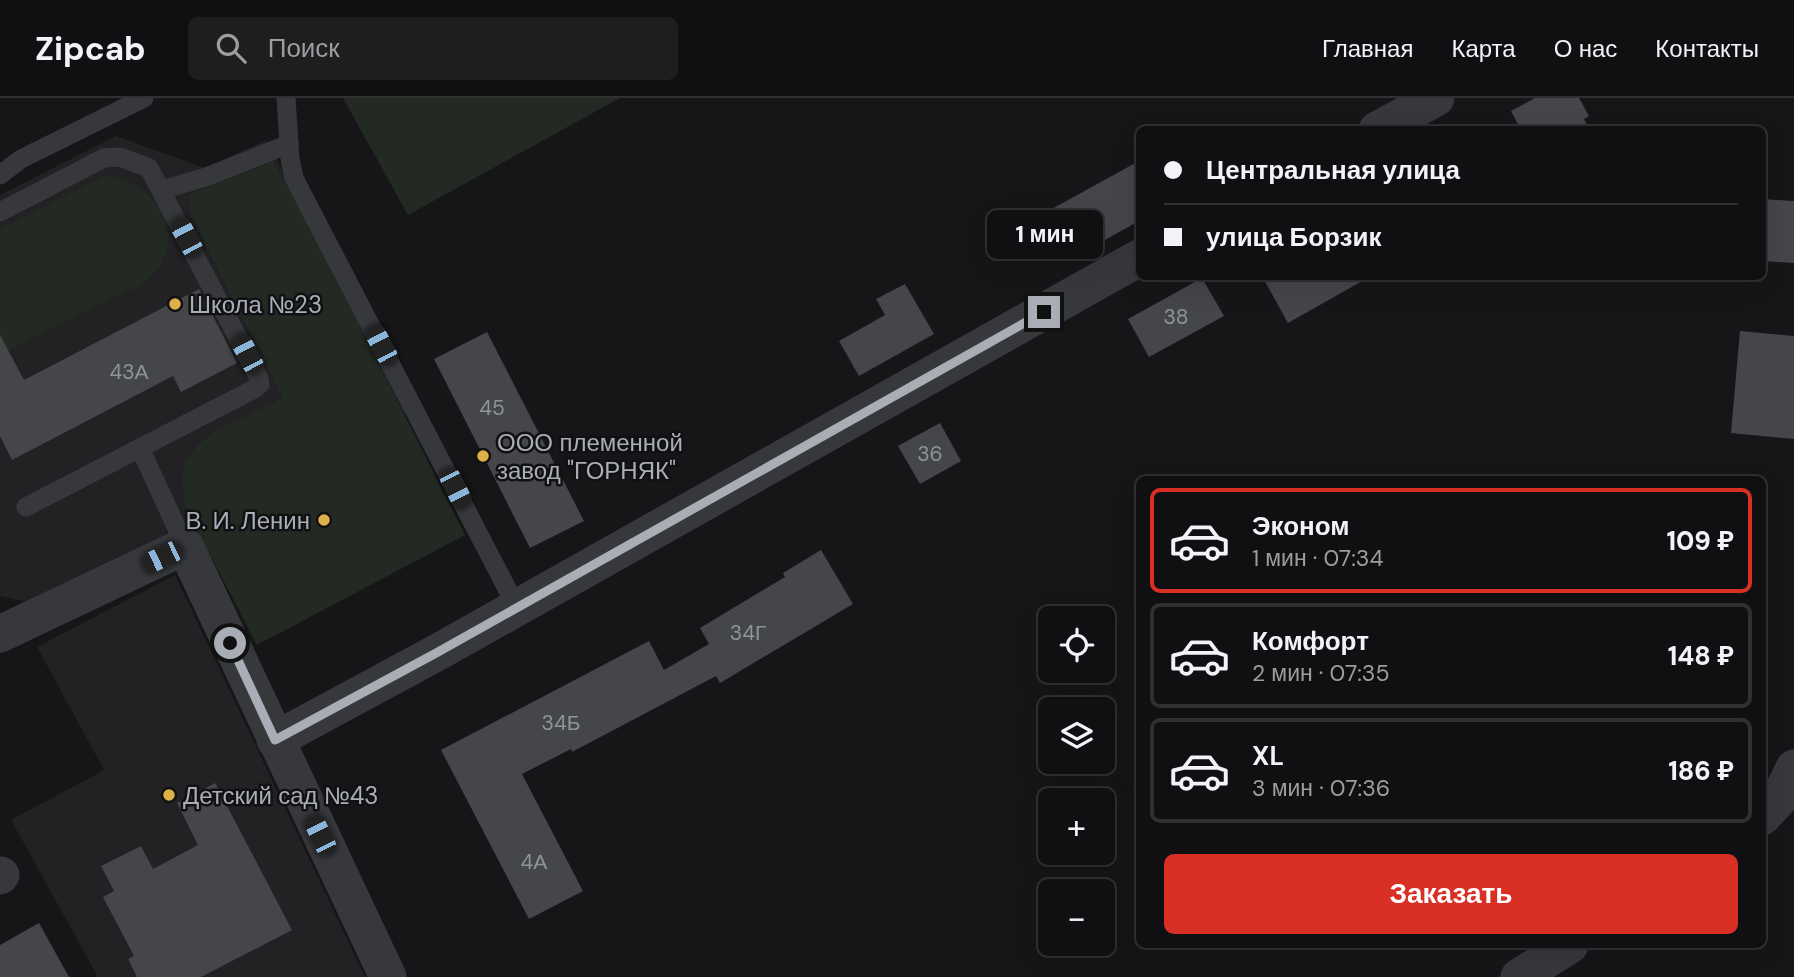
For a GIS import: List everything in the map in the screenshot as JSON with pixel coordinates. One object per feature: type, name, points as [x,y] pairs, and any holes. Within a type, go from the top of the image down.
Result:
[{"type":"street","points":[[1384,126],[1436,98]]},
{"type":"street","points":[[275,740],[517,608],[1136,260]]},
{"type":"street","points":[[0,634],[185,546],[388,977]]},
{"type":"street","points":[[1766,813],[1779,799],[1794,768]]},
{"type":"street","points":[[1518,977],[1556,960]]},
{"type":"lane","points":[[0,175],[22,159],[144,98]]},
{"type":"lane","points":[[286,98],[294,178],[517,608]]},
{"type":"lane","points":[[162,190],[206,177],[289,145]]},
{"type":"lane","points":[[0,212],[112,156],[149,169],[260,384],[26,507]]},
{"type":"lane","points":[[140,448],[185,546]]},
{"type":"shaded area","points":[[343,98],[620,98],[408,215]]},
{"type":"shaded area","name":"Школа №23","points":[[116,136],[205,168],[267,140],[406,412],[32,603],[0,596],[0,195]]},
{"type":"shaded area","points":[[273,162],[301,210],[465,535],[257,645],[185,507],[182,480],[186,460],[198,445],[216,430],[283,398],[191,216],[188,195]]},
{"type":"shaded area","points":[[108,175],[136,186],[158,206],[168,232],[167,247],[161,265],[144,283],[0,354],[0,229]]},
{"type":"shaded area","name":"Детский сад №43","points":[[175,575],[365,977],[98,977],[11,820],[104,770],[37,647]]},
{"type":"building","points":[[1535,98],[1579,98],[1589,116],[1584,119],[1588,126],[1519,126],[1511,111]]},
{"type":"building","points":[[1136,163],[1136,223],[1076,256],[1050,210]]},
{"type":"building","points":[[1766,199],[1794,201],[1794,263],[1766,261]]},
{"type":"building","points":[[1198,280],[1203,280],[1224,316],[1149,357],[1128,319]]},
{"type":"building","points":[[1264,280],[1364,280],[1288,323]]},
{"type":"building","points":[[905,284],[934,334],[859,376],[839,341],[885,315],[876,299]]},
{"type":"building","points":[[199,289],[237,363],[181,392],[173,376],[12,460],[0,436],[0,335],[24,380]]},
{"type":"building","points":[[1740,331],[1794,336],[1794,439],[1731,433]]},
{"type":"building","points":[[487,332],[584,521],[530,548],[434,359]]},
{"type":"building","points":[[940,423],[961,461],[920,484],[898,446]]},
{"type":"building","points":[[821,550],[853,604],[720,683],[716,676],[572,752],[571,749],[522,774],[583,891],[529,919],[441,750],[649,641],[664,670],[709,644],[700,628],[785,577],[783,573]]},
{"type":"building","points":[[215,783],[292,930],[201,977],[137,977],[128,959],[134,956],[103,897],[114,891],[101,866],[141,846],[153,869],[198,845],[177,803]]},
{"type":"building","points":[[39,923],[69,977],[0,977],[0,945]]},
{"type":"place","name":"Школа №23","points":[[175,304]]},
{"type":"place","name":"ООО племенной завод \"ГОРНЯК\"","points":[[483,456]]},
{"type":"place","name":"В. И. Ленин","points":[[324,520]]},
{"type":"place","name":"Детский сад №43","points":[[169,795]]},
{"type":"route","points":[[230,643],[275,740],[438,652],[1044,312]]}]
